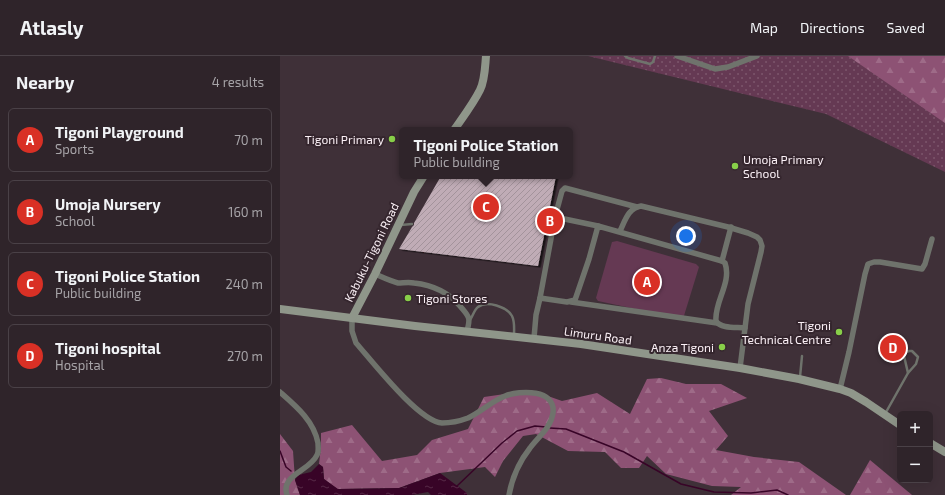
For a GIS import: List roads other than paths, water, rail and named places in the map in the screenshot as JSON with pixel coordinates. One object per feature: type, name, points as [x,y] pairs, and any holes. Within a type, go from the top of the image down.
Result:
[{"type":"main road","points":[[456,127],[467,112],[480,89],[484,75],[486,56]]},
{"type":"main road","name":"Kabuku-Tigoni Road","points":[[352,318],[375,274],[414,192],[422,179]]},
{"type":"main road","name":"Limuru Road","points":[[280,309],[581,344],[740,368],[799,379],[840,389],[866,402],[897,423]]},
{"type":"main road","points":[[933,445],[945,452]]},
{"type":"street","points":[[677,56],[715,69],[728,67],[757,56]]},
{"type":"street","points":[[534,338],[536,315],[555,217],[562,191],[566,188],[637,207],[647,207],[731,228],[759,238],[762,244],[761,252],[748,304],[740,368]]},
{"type":"street","points":[[620,231],[627,216],[633,208],[637,207]]},
{"type":"street","points":[[555,217],[620,231],[722,261],[725,264],[727,272],[716,316],[717,323]]},
{"type":"street","points":[[571,302],[575,300],[578,295],[598,226]]},
{"type":"street","points":[[722,261],[731,228]]},
{"type":"street","points":[[840,389],[850,352],[864,274],[867,266],[874,262],[922,270],[932,239]]},
{"type":"street","points":[[375,274],[387,280],[431,287],[445,293],[453,298],[468,315],[469,322],[467,331]]},
{"type":"street","points":[[540,298],[717,323],[722,326],[745,328]]},
{"type":"street","points":[[352,318],[352,331],[356,342],[407,400],[429,419],[440,423],[459,421],[478,413],[505,396],[519,393],[536,392],[546,396],[554,411],[552,420],[521,461],[511,483],[509,495]]},
{"type":"street","points":[[280,392],[310,423],[314,430],[318,447],[318,454],[315,460],[308,467],[288,479],[285,485],[287,495]]},
{"type":"lane","points":[[625,56],[650,64],[653,62],[655,56]]},
{"type":"lane","points":[[398,225],[412,224]]},
{"type":"lane","points":[[469,322],[474,312],[482,304],[498,307],[504,309],[512,316],[514,325],[513,336]]},
{"type":"lane","points":[[885,414],[908,373],[916,364],[918,357],[912,351],[906,352],[904,356],[908,373]]},
{"type":"lane","points":[[799,379],[802,356]]},
{"type":"water","points":[[319,464],[323,467],[324,479],[338,489],[399,488],[440,473],[467,493],[467,495],[431,495],[428,492],[412,495],[300,495],[295,480],[298,475],[311,472]]},
{"type":"waterway","points":[[457,486],[502,443],[517,431],[535,426],[546,427]]},
{"type":"waterway","points":[[550,428],[566,429],[624,452],[681,484],[714,492],[751,493],[777,490],[788,495]]},
{"type":"waterway","points":[[280,451],[286,467],[291,471]]},
{"type":"place","name":"Tigoni Primary","points":[[392,139]]},
{"type":"place","name":"Umoja Primary School","points":[[735,166]]},
{"type":"place","name":"Tigoni Police Station","points":[[486,207]]},
{"type":"place","name":"Umoja Nursery","points":[[550,221]]},
{"type":"place","name":"Tigoni Playground","points":[[647,282]]},
{"type":"place","name":"Tigoni Stores","points":[[408,298]]},
{"type":"place","name":"Tigoni Technical Centre","points":[[839,332]]},
{"type":"place","name":"Anza Tigoni","points":[[722,347]]},
{"type":"place","name":"Tigoni hospital","points":[[893,348]]}]
